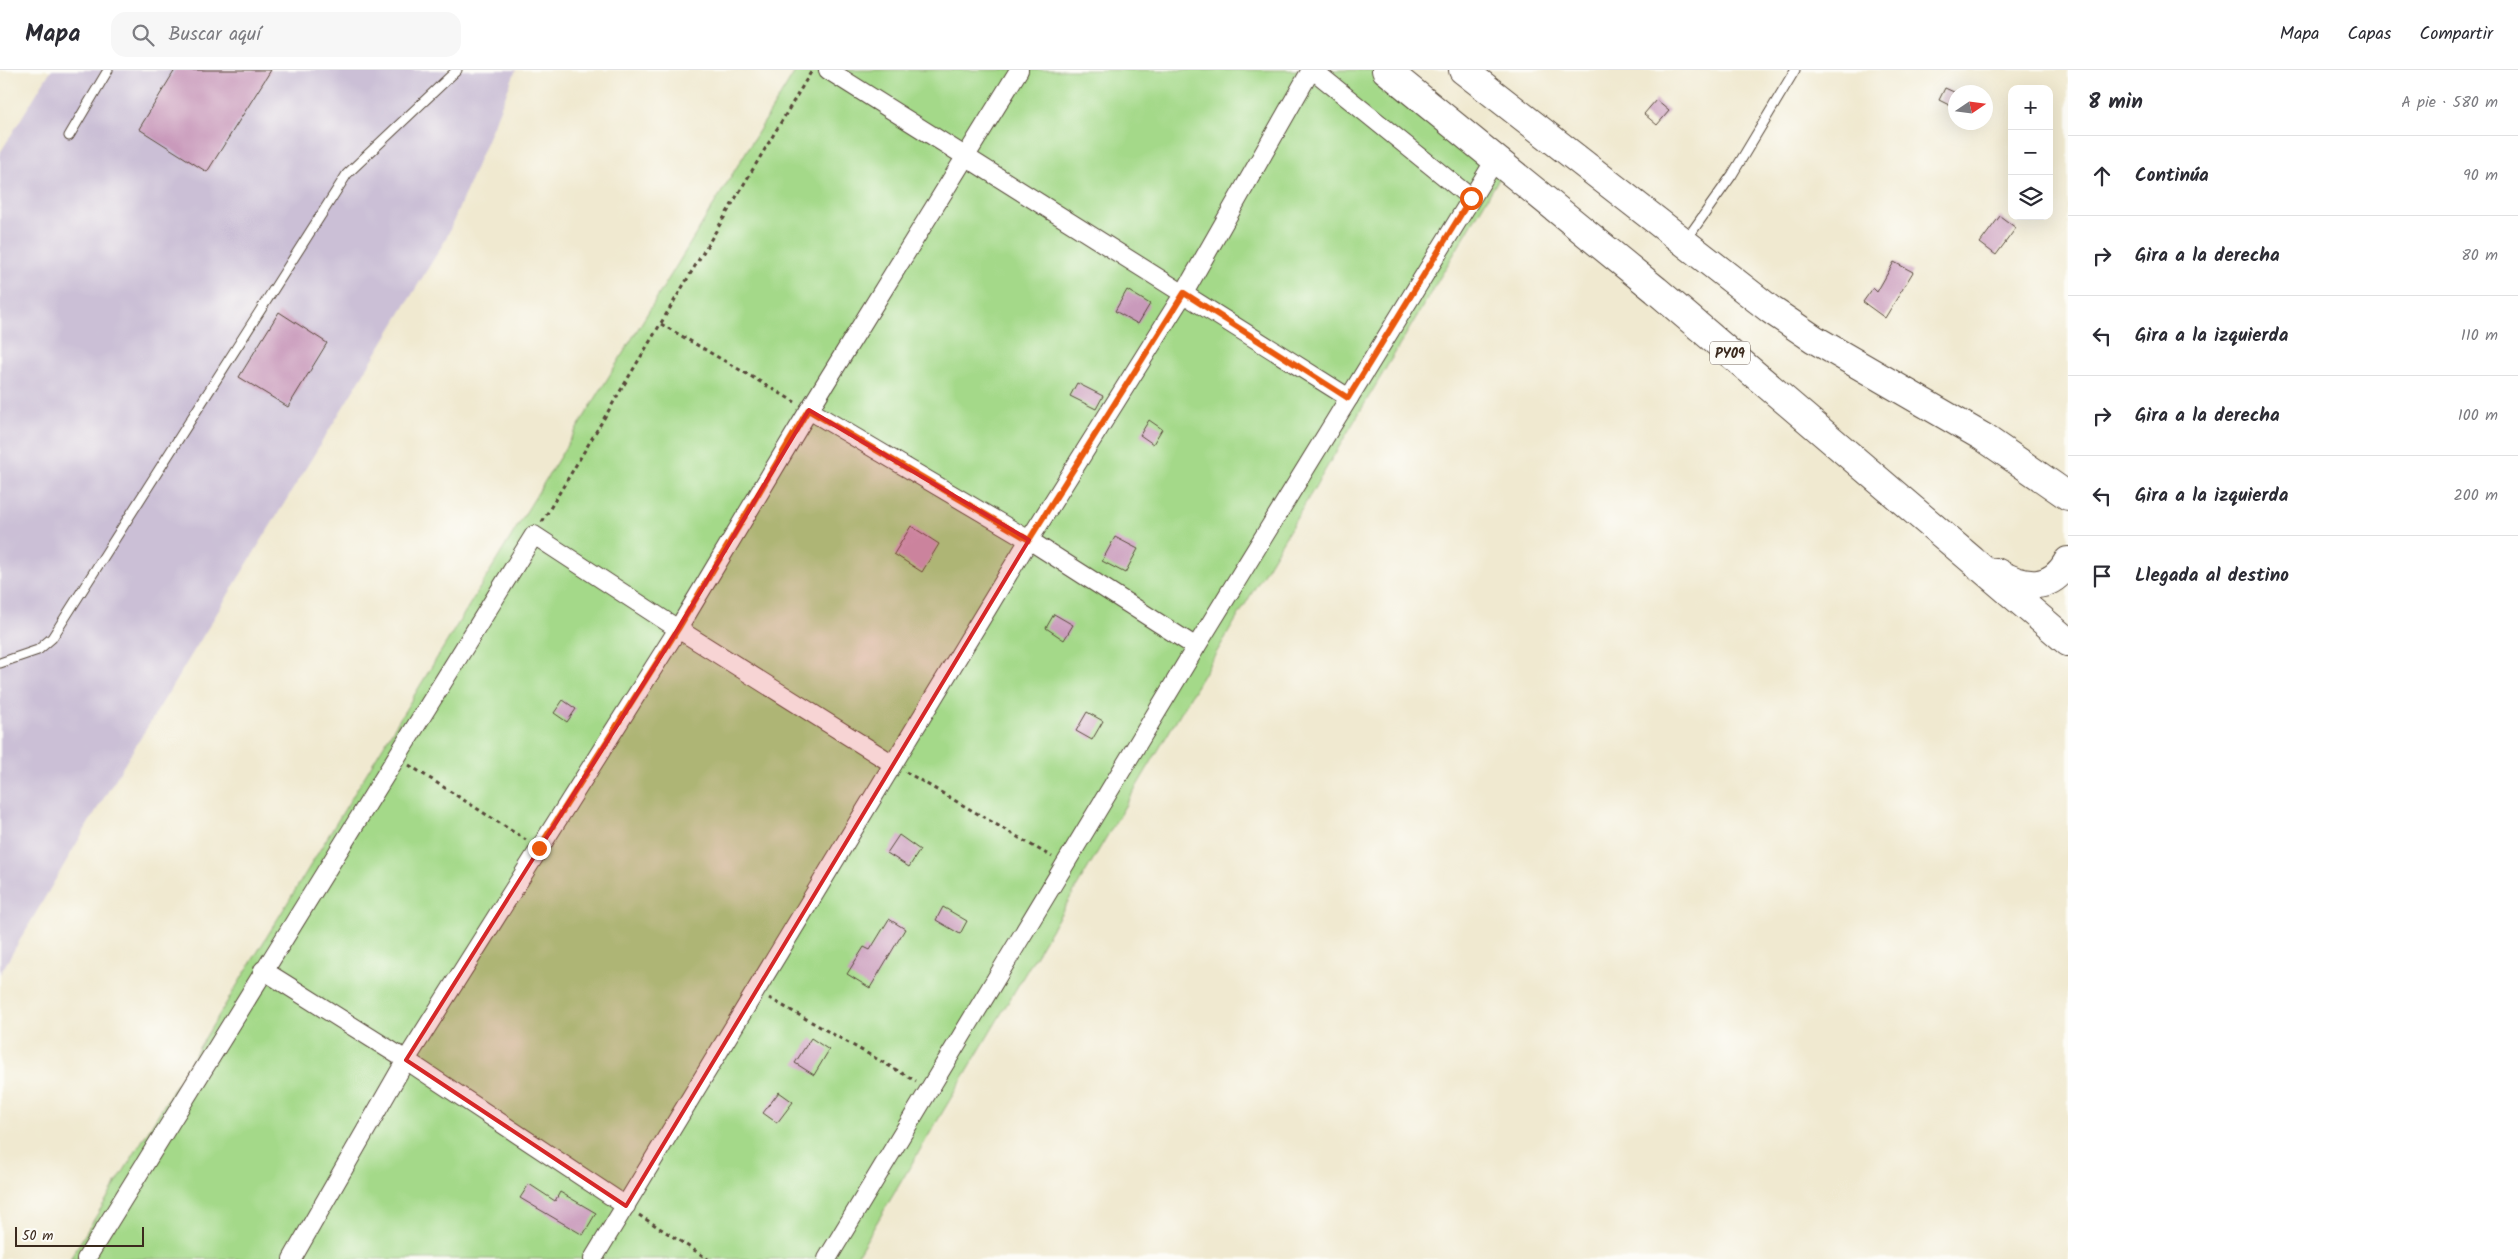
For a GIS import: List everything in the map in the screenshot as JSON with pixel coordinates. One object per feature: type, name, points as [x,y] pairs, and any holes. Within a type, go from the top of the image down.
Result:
[{"type":"highway","name":"PY09","points":[[1386,70],[1656,290],[2068,642]]},
{"type":"highway","points":[[1463,70],[1771,310],[1814,339],[1983,437],[2057,488],[2068,519]]},
{"type":"highway","points":[[1968,557],[2005,577],[2028,585],[2044,584],[2061,573],[2068,561]]},
{"type":"street","points":[[828,70],[1348,398]]},
{"type":"street","points":[[292,1259],[406,1060],[678,629],[808,410],[1019,70]]},
{"type":"street","points":[[594,1259],[1029,540],[1184,293],[1312,70],[1471,198]]},
{"type":"street","points":[[827,1259],[1196,647],[1495,160]]},
{"type":"street","points":[[808,410],[1029,540],[1196,647]]},
{"type":"street","points":[[86,1259],[263,970],[534,535],[678,629],[893,764]]},
{"type":"street","points":[[263,970],[406,1060],[626,1206]]},
{"type":"lane","points":[[69,136],[108,70]]},
{"type":"lane","points":[[0,663],[38,650],[52,638],[347,174],[457,70]]},
{"type":"lane","points":[[1684,243],[1732,175],[1795,70]]},
{"type":"path","points":[[534,535],[813,70]]},
{"type":"path","points":[[661,324],[808,410]]},
{"type":"path","points":[[396,757],[539,848]]},
{"type":"path","points":[[893,764],[1065,864]]},
{"type":"path","points":[[756,991],[929,1089]]},
{"type":"path","points":[[626,1206],[708,1259]]},
{"type":"highlighted area","points":[[809,410],[1029,540],[626,1206],[406,1060],[678,629]]},
{"type":"shaded area","points":[[51,70],[516,70],[446,239],[91,819],[0,974],[0,153]]},
{"type":"green space","points":[[796,70],[1371,70],[1501,175],[855,1259],[70,1259]]},
{"type":"building","points":[[175,70],[271,70],[207,172],[139,129]]},
{"type":"building","points":[[1945,88],[1948,89],[1948,104],[1939,100]]},
{"type":"building","points":[[1656,100],[1669,111],[1657,125],[1644,114]]},
{"type":"building","points":[[2000,216],[2016,228],[1996,255],[1980,243]]},
{"type":"building","points":[[1894,262],[1913,272],[1885,318],[1863,302],[1873,288],[1877,292]]},
{"type":"building","points":[[1127,290],[1150,304],[1138,324],[1115,311]]},
{"type":"building","points":[[279,312],[327,343],[288,407],[239,377]]},
{"type":"building","points":[[1077,383],[1103,396],[1096,409],[1070,396]]},
{"type":"building","points":[[1149,420],[1162,429],[1153,444],[1140,435]]},
{"type":"building","points":[[911,526],[939,544],[922,572],[894,554]]},
{"type":"building","points":[[1115,537],[1138,549],[1125,573],[1102,561]]},
{"type":"building","points":[[1054,614],[1073,625],[1064,640],[1046,628]]},
{"type":"building","points":[[563,700],[576,709],[567,722],[554,713]]},
{"type":"building","points":[[1087,712],[1103,721],[1092,740],[1076,731]]},
{"type":"building","points":[[899,835],[920,850],[909,867],[887,853]]},
{"type":"building","points":[[943,907],[967,921],[960,934],[936,920]]},
{"type":"building","points":[[889,919],[905,929],[870,988],[847,974],[864,947],[870,950]]},
{"type":"building","points":[[811,1038],[829,1050],[814,1075],[795,1063]]},
{"type":"building","points":[[779,1092],[793,1102],[777,1123],[763,1113]]},
{"type":"building","points":[[529,1184],[555,1201],[560,1192],[596,1213],[583,1235],[520,1198]]},
{"type":"route","points":[[539,848],[678,629],[808,410],[1029,540],[1184,293],[1348,398],[1471,198]]}]
